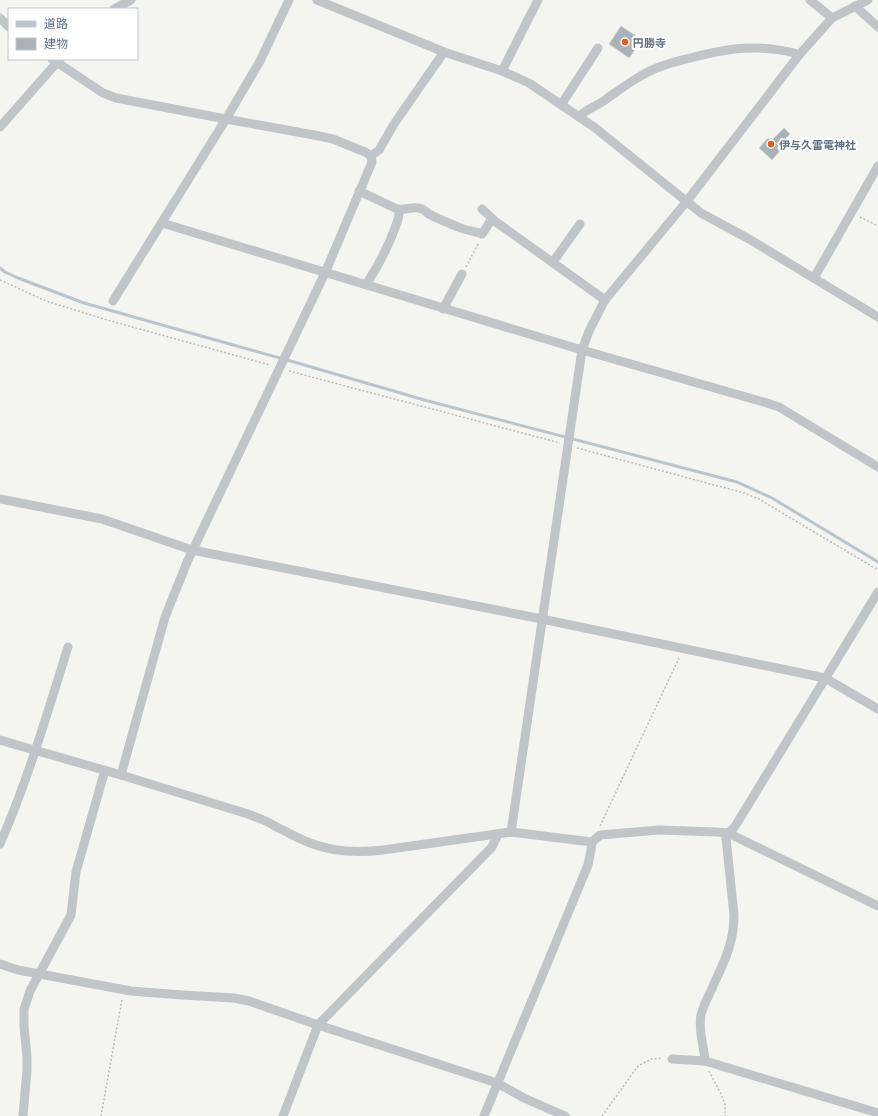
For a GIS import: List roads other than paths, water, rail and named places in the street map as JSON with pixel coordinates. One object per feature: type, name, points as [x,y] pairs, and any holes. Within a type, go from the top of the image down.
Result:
[{"type":"street","points":[[116,8],[130,0]]},
{"type":"street","points":[[114,301],[226,119],[260,60],[289,0]]},
{"type":"street","points":[[317,0],[338,4],[444,52],[502,71],[529,83],[579,117],[634,158],[687,202],[707,216],[738,232],[878,316]]},
{"type":"street","points":[[502,71],[538,0]]},
{"type":"street","points":[[810,0],[832,18]]},
{"type":"street","points":[[511,832],[567,445],[582,350],[589,331],[605,300],[687,202],[799,55],[832,18],[868,0]]},
{"type":"street","points":[[855,6],[878,27]]},
{"type":"street","points":[[0,18],[8,26]]},
{"type":"street","points":[[561,105],[598,48]]},
{"type":"street","points":[[579,117],[634,79],[652,70],[678,61],[724,50],[743,48],[778,50],[793,52],[799,55]]},
{"type":"street","points":[[371,156],[379,150],[394,124],[444,52]]},
{"type":"street","points":[[0,128],[57,60],[103,93],[116,98],[333,139],[365,152],[371,156],[372,162],[325,273],[192,550],[165,617],[121,775]]},
{"type":"street","points":[[814,278],[878,166]]},
{"type":"street","points":[[359,191],[399,210],[421,208],[428,214],[454,226],[482,234],[492,218]]},
{"type":"street","points":[[482,209],[492,218],[605,300]]},
{"type":"street","points":[[366,285],[384,256],[398,218],[399,210]]},
{"type":"street","points":[[162,223],[582,350],[779,407],[878,467]]},
{"type":"street","points":[[553,262],[580,224]]},
{"type":"street","points":[[443,308],[462,274]]},
{"type":"street","points":[[0,498],[102,519],[192,550],[542,619],[825,678],[878,710]]},
{"type":"street","points":[[705,1062],[700,1035],[701,1014],[727,956],[734,928],[726,838],[728,833],[734,828],[878,592]]},
{"type":"street","points":[[0,844],[11,820],[36,750],[68,647]]},
{"type":"street","points":[[0,740],[105,770],[248,814],[310,843],[344,851],[368,852],[511,832],[592,842],[600,835],[659,830],[728,833],[878,906]]},
{"type":"street","points":[[23,1116],[27,1070],[24,1010],[30,991],[71,915],[76,872],[105,770]]},
{"type":"street","points":[[283,1116],[318,1025],[492,847],[498,834]]},
{"type":"street","points":[[484,1116],[588,865],[592,850],[592,842]]},
{"type":"street","points":[[0,964],[18,970],[124,989],[182,995],[234,998],[249,1001],[497,1083],[524,1098],[565,1116]]},
{"type":"street","points":[[672,1060],[705,1062],[878,1113]]},
{"type":"waterway","points":[[0,268],[18,278],[84,303],[428,401],[737,482],[772,498],[878,562]]},
{"type":"place","name":"円勝寺","points":[[625,42]]},
{"type":"place","name":"伊与久雷電神社","points":[[771,144]]}]
